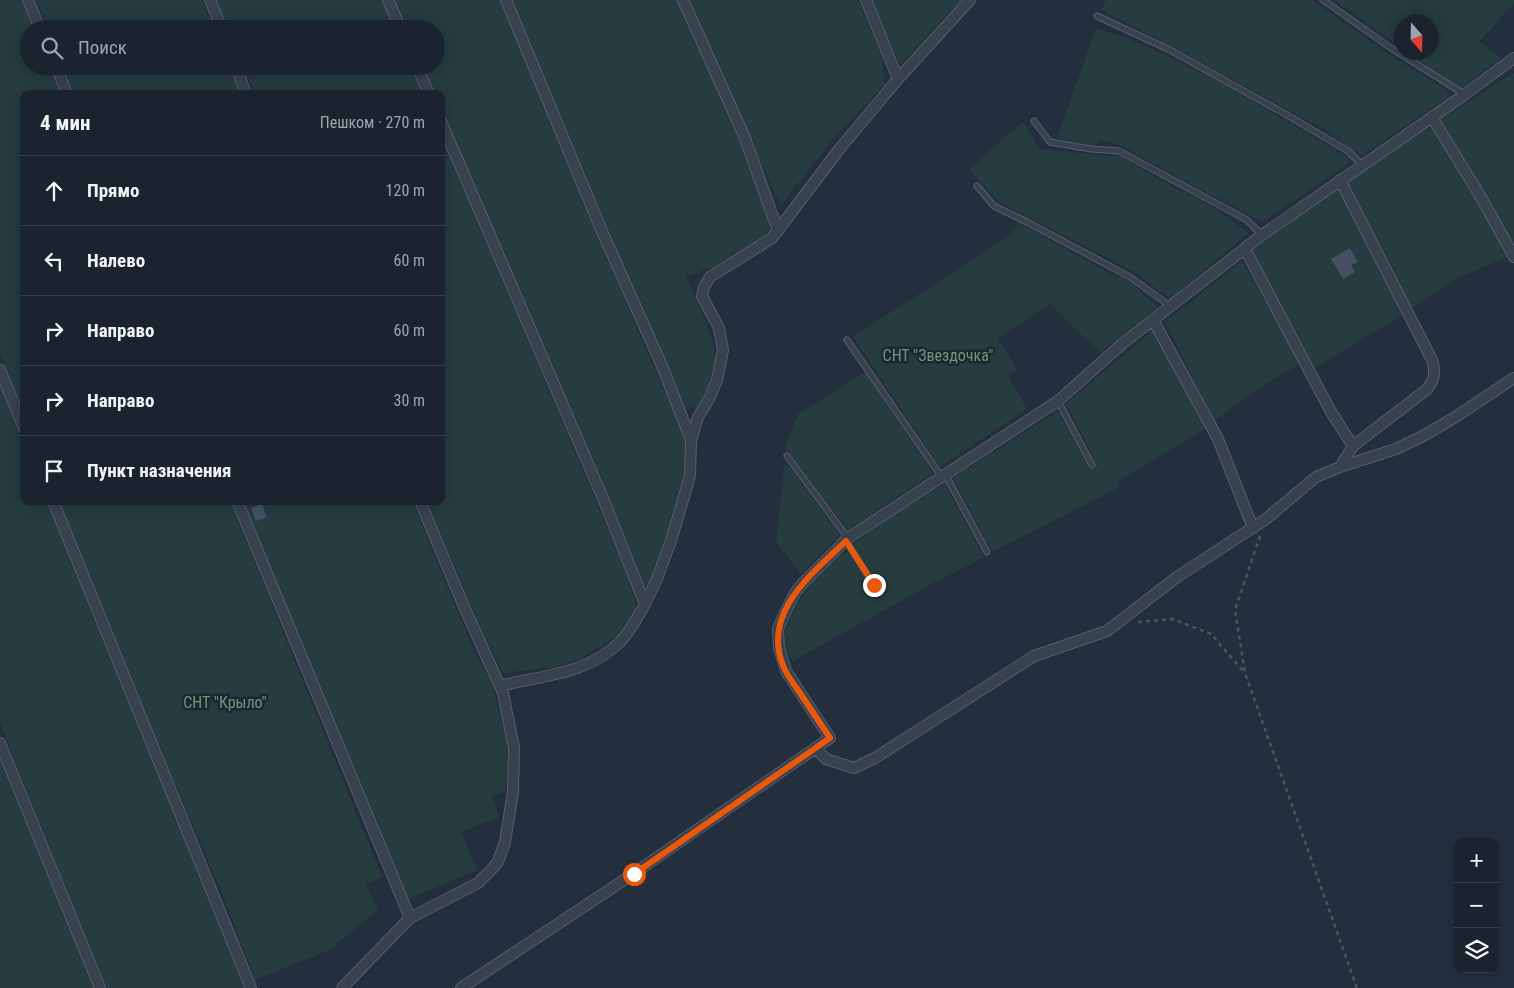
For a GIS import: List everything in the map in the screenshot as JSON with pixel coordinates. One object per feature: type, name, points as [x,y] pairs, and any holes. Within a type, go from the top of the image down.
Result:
[{"type":"street","points":[[28,0],[36,20]]},
{"type":"street","points":[[210,0],[218,20]]},
{"type":"street","points":[[388,0],[397,20]]},
{"type":"street","points":[[506,0],[601,229],[662,366],[691,440]]},
{"type":"street","points":[[684,0],[745,138],[778,231]]},
{"type":"street","points":[[866,0],[898,79]]},
{"type":"street","points":[[500,686],[568,672],[590,663],[608,652],[630,630],[656,582],[690,476],[691,440],[698,417],[710,398],[723,350],[719,328],[702,296],[704,287],[710,277],[772,238],[841,147],[898,79],[970,0]]},
{"type":"street","points":[[461,988],[634,874],[830,738],[786,671],[779,648],[778,629],[795,593],[847,539],[943,474],[1058,401],[1170,306],[1262,235],[1464,95],[1514,58]]},
{"type":"street","points":[[60,75],[65,90]]},
{"type":"street","points":[[239,75],[245,90]]},
{"type":"street","points":[[421,75],[427,90]]},
{"type":"street","points":[[1432,117],[1514,256]]},
{"type":"street","points":[[445,130],[604,501],[645,604]]},
{"type":"street","points":[[1340,180],[1432,360],[1434,376],[1426,390],[1353,446],[1340,467]]},
{"type":"street","points":[[1246,249],[1331,412],[1353,446]]},
{"type":"street","points":[[1153,320],[1218,439],[1254,528]]},
{"type":"street","points":[[0,370],[20,418]]},
{"type":"street","points":[[815,748],[826,759],[854,768],[875,758],[1034,656],[1107,631],[1177,576],[1266,520],[1316,477],[1340,467],[1396,449],[1425,435],[1514,378]]},
{"type":"street","points":[[55,505],[251,988]]},
{"type":"street","points":[[238,505],[410,918]]},
{"type":"street","points":[[342,988],[410,918],[478,883],[498,862],[505,842],[514,792],[514,748],[500,686],[465,609],[422,505]]},
{"type":"street","points":[[0,743],[100,988]]},
{"type":"lane","points":[[1323,0],[1391,48],[1464,95]]},
{"type":"lane","points":[[1097,16],[1170,50],[1287,115],[1348,151],[1362,165]]},
{"type":"lane","points":[[1034,121],[1050,142],[1091,149],[1119,151],[1246,220],[1262,235]]},
{"type":"lane","points":[[977,186],[994,206],[1130,277],[1170,306]]},
{"type":"lane","points":[[847,340],[943,474],[987,552]]},
{"type":"lane","points":[[1058,401],[1092,465]]},
{"type":"lane","points":[[787,456],[847,539],[874,585]]},
{"type":"path","points":[[1266,520],[1235,610],[1245,673],[1357,988]]},
{"type":"path","points":[[1116,624],[1173,619],[1212,634],[1245,673]]},
{"type":"green space","points":[[0,0],[21,0],[29,20],[20,20],[20,75],[53,75],[58,90],[20,90],[20,403],[0,355]]},
{"type":"green space","points":[[36,0],[202,0],[210,20],[44,20]]},
{"type":"green space","points":[[216,0],[383,0],[392,20],[224,20]]},
{"type":"green space","points":[[394,0],[500,0],[642,340],[686,439],[687,467],[661,559],[652,582],[645,586],[445,118],[445,90],[433,90],[427,75],[445,75],[445,20],[402,20]]},
{"type":"green space","points":[[511,0],[678,0],[734,127],[772,222],[769,231],[762,237],[711,268],[686,276],[712,339],[715,356],[709,382],[697,406],[686,409],[633,292]]},
{"type":"green space","points":[[690,0],[858,0],[881,54],[885,84],[833,139],[781,205],[755,152]]},
{"type":"green space","points":[[871,0],[961,0],[900,65]]},
{"type":"green space","points":[[1106,0],[1312,0],[1394,57],[1394,60],[1399,60],[1446,90],[1448,97],[1361,156],[1325,130],[1101,10]]},
{"type":"green space","points":[[1334,0],[1514,0],[1514,4],[1479,41],[1501,58],[1461,88],[1418,60],[1439,60],[1439,15],[1394,15],[1394,43]]},
{"type":"green space","points":[[1096,28],[1162,54],[1226,86],[1349,158],[1348,164],[1263,222],[1120,145],[1100,140],[1096,146],[1057,138]]},
{"type":"green space","points":[[1514,73],[1514,244],[1439,120]]},
{"type":"green space","points":[[67,75],[234,75],[240,90],[72,90]]},
{"type":"green space","points":[[248,75],[416,75],[422,90],[253,90]]},
{"type":"green space","points":[[1023,122],[1040,149],[1121,157],[1183,193],[1185,191],[1220,212],[1248,233],[1170,299],[1134,272],[998,201],[969,169]]},
{"type":"green space","points":[[1431,125],[1463,173],[1509,256],[1458,278],[1410,309],[1346,183]]},
{"type":"green space","points":[[445,144],[634,591],[636,610],[617,636],[582,658],[559,666],[503,673],[484,636],[429,505],[445,505]]},
{"type":"green space","points":[[1338,189],[1402,315],[1315,368],[1252,251]]},
{"type":"green space","name":"СНТ \"Звездочка\"","points":[[1019,223],[1118,278],[1120,276],[1159,307],[1111,343],[1101,353],[1049,304],[998,338],[1017,370],[1008,376],[1027,409],[940,467],[853,337],[1007,237]]},
{"type":"green space","points":[[1242,261],[1301,363],[1259,388],[1214,421],[1165,322]]},
{"type":"green space","points":[[1153,330],[1207,428],[1118,481],[1120,487],[992,552],[953,478],[1058,411],[1090,470],[1098,466],[1066,404]]},
{"type":"green space","name":"СНТ \"Звездочка\"","points":[[865,372],[933,473],[848,530],[785,447],[798,414]]},
{"type":"green space","name":"СНТ \"Крыло\"","points":[[0,386],[20,434],[20,505],[51,505],[92,614],[163,783],[245,988],[105,988],[0,723]]},
{"type":"green space","points":[[785,461],[840,535],[801,574],[776,542]]},
{"type":"green space","points":[[945,484],[984,557],[793,661],[782,645],[787,625],[805,592],[821,571],[839,555],[848,552],[872,588],[877,586],[853,544],[899,511]]},
{"type":"green space","name":"СНТ \"Крыло\"","points":[[61,505],[232,505],[382,877],[366,884],[378,910],[329,950],[255,980],[221,891],[154,735]]},
{"type":"green space","points":[[245,505],[414,505],[470,642],[492,684],[507,739],[506,791],[492,796],[499,817],[461,832],[477,870],[406,900]]},
{"type":"green space","points":[[0,759],[94,988],[0,988]]},
{"type":"building","points":[[1350,248],[1358,262],[1351,265],[1355,272],[1343,279],[1331,259]]},
{"type":"building","points":[[262,505],[267,517],[256,521],[251,508]]},
{"type":"route","points":[[634,874],[830,738],[786,671],[781,659],[778,629],[795,593],[846,541],[874,585]]}]
